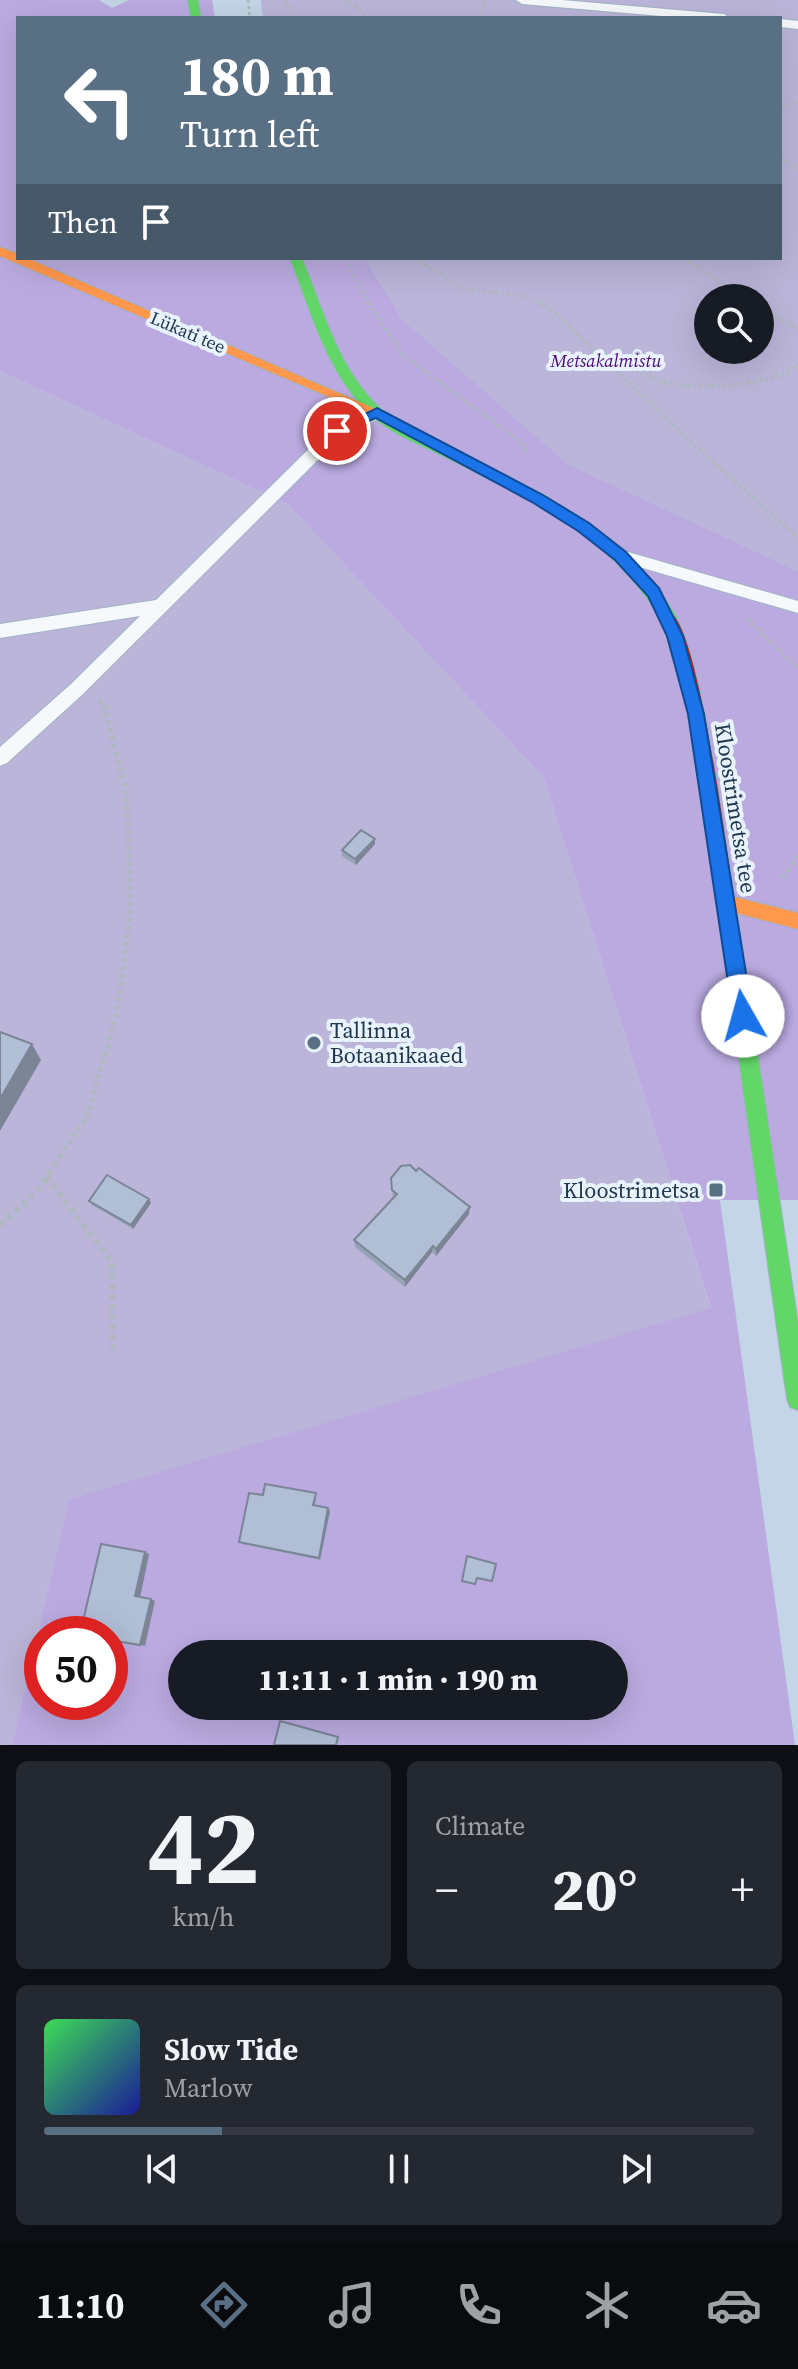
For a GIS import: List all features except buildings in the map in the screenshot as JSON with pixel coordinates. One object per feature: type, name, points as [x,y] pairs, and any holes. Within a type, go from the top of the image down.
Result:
[{"type":"main road","name":"Lükati tee","points":[[21,260],[377,413]]},
{"type":"main road","name":"Kloostrimetsa tee","points":[[297,260],[353,383],[377,413],[584,527],[621,556],[654,592],[675,636],[696,714],[727,903],[798,1399]]},
{"type":"main road","points":[[31,264],[76,263]]},
{"type":"main road","points":[[727,903],[798,921]]},
{"type":"lane","points":[[522,0],[702,16]]},
{"type":"lane","points":[[0,758],[77,689],[337,431],[377,413]]},
{"type":"lane","points":[[621,556],[798,607]]},
{"type":"lane","points":[[0,631],[161,606]]},
{"type":"path","points":[[344,0],[356,5],[364,16]]},
{"type":"path","points":[[416,260],[464,289],[525,296],[550,308],[714,463],[798,537]]},
{"type":"path","points":[[686,260],[723,284]]},
{"type":"path","points":[[774,316],[798,329]]},
{"type":"path","points":[[594,350],[663,382],[741,386],[791,371],[798,364]]},
{"type":"path","points":[[0,1225],[38,1190],[87,1116],[116,1017],[131,910],[127,796],[104,704],[77,689]]},
{"type":"path","points":[[774,888],[798,856]]},
{"type":"path","points":[[46,1177],[112,1262],[113,1353]]},
{"type":"green space","name":"Metsakalmistu","points":[[261,0],[798,0],[798,571],[568,464],[402,319],[366,260],[782,260],[782,16],[263,16]]},
{"type":"green space","name":"Tallinna Botaanikaaed","points":[[0,371],[288,504],[544,778],[711,1309],[69,1499],[42,1616],[24,1616],[24,1693],[12,1745],[0,1745]]},
{"type":"shaded area","points":[[0,0],[99,0],[112,8],[129,0],[212,0],[215,16],[16,16],[16,260],[366,260],[402,319],[568,464],[798,571],[798,1200],[720,1200],[795,1745],[12,1745],[24,1693],[24,1720],[128,1720],[128,1616],[42,1616],[69,1499],[711,1308],[544,778],[288,504],[0,371]]},
{"type":"traffic: fast","points":[[193,0],[196,16]]},
{"type":"traffic: fast","points":[[297,260],[337,358],[347,377],[374,410],[400,428],[573,518],[627,562],[650,588],[669,618]]},
{"type":"traffic: fast","points":[[721,869],[798,1399]]},
{"type":"traffic: slow","points":[[0,251],[16,258]]},
{"type":"traffic: slow","points":[[21,260],[376,412]]},
{"type":"traffic: slow","points":[[727,903],[798,921]]},
{"type":"traffic: jam","points":[[669,618],[696,710],[721,869]]},
{"type":"place","name":"Tallinna Botaanikaaed","points":[[314,1043]]},
{"type":"place","name":"Kloostrimetsa","points":[[716,1190]]},
{"type":"route","points":[[337,431],[377,413],[584,527],[621,556],[654,592],[675,636],[696,714],[743,1016]]}]
